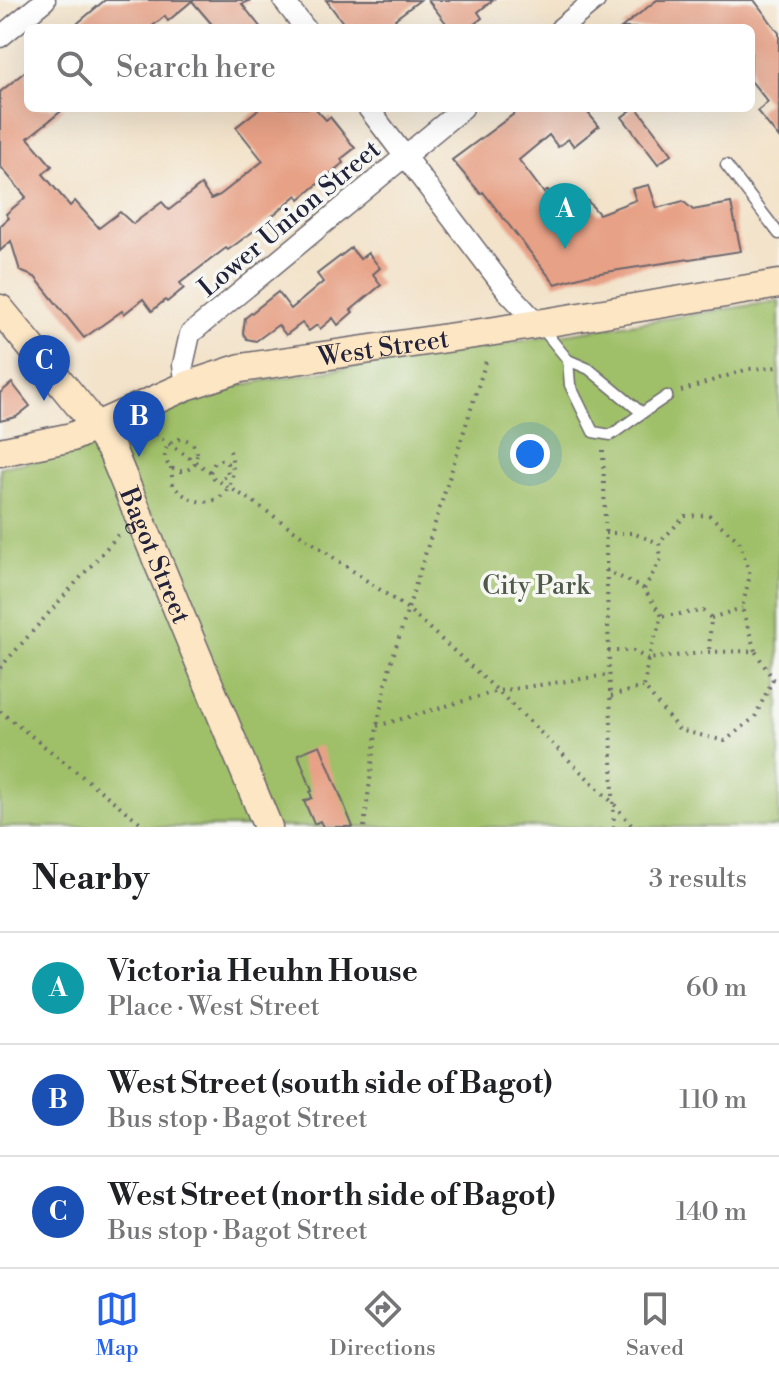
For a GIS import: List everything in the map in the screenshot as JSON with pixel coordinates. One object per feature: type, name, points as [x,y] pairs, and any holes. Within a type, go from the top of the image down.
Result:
[{"type":"street","points":[[0,37],[45,0]]},
{"type":"street","points":[[283,0],[302,24]]},
{"type":"street","points":[[566,24],[595,0]]},
{"type":"street","points":[[371,112],[507,291],[537,323]]},
{"type":"street","name":"Lower Union Street","points":[[186,386],[183,365],[190,334],[458,112]]},
{"type":"street","name":"West Street","points":[[0,452],[41,445],[96,428],[186,386],[221,373],[262,364],[779,284]]},
{"type":"street","name":"Bagot Street","points":[[0,309],[112,451],[268,827]]},
{"type":"lane","points":[[726,165],[779,234]]},
{"type":"lane","points":[[537,323],[568,360],[589,369],[642,413]]},
{"type":"lane","points":[[568,360],[570,385],[587,425],[603,436],[620,431],[667,396]]},
{"type":"path","points":[[364,827],[377,726],[390,666],[490,348]]},
{"type":"path","points":[[667,396],[748,369],[779,367]]},
{"type":"path","points":[[147,429],[409,610],[498,691],[614,804],[633,827]]},
{"type":"path","points":[[603,436],[614,827]]},
{"type":"path","points":[[169,444],[183,439],[192,443],[196,452],[194,463],[182,470],[171,467]]},
{"type":"path","points":[[169,444],[165,458],[171,467],[173,486],[181,495],[196,501],[211,502],[230,487],[235,476],[229,448]]},
{"type":"path","points":[[218,461],[229,466],[230,472],[226,478],[220,480],[212,475],[213,463],[218,461]]},
{"type":"path","points":[[659,543],[685,516],[709,515],[739,541],[750,575],[742,608],[755,651],[776,680],[755,717],[725,741],[679,730],[644,687],[648,659],[662,616]]},
{"type":"path","points":[[0,668],[120,533]]},
{"type":"path","points":[[605,533],[632,533],[659,543]]},
{"type":"path","points":[[644,589],[661,559],[659,543]]},
{"type":"path","points":[[606,570],[644,589],[662,616]]},
{"type":"path","points":[[711,618],[742,608]]},
{"type":"path","points":[[662,616],[703,611],[711,618]]},
{"type":"path","points":[[709,652],[711,618]]},
{"type":"path","points":[[608,651],[633,651],[648,659],[709,652],[755,651]]},
{"type":"path","points":[[377,726],[498,691],[609,675]]},
{"type":"path","points":[[611,696],[644,687]]},
{"type":"path","points":[[0,711],[146,827]]},
{"type":"green space","name":"City Park","points":[[779,301],[779,827],[0,827],[0,467],[76,454],[228,388]]},
{"type":"building","points":[[105,0],[251,0],[242,4],[258,24],[212,24],[192,1],[168,21],[165,16],[155,24],[77,24]]},
{"type":"building","points":[[326,0],[420,0],[395,19],[399,24],[344,24]]},
{"type":"building","points":[[428,0],[493,0],[478,12],[482,18],[474,24],[447,24]]},
{"type":"building","points":[[657,0],[754,0],[779,33],[779,138],[757,111],[768,102],[755,86],[755,24],[626,24]]},
{"type":"building","points":[[24,72],[24,112],[60,112],[28,138],[52,166],[43,174],[70,206],[75,201],[99,228],[120,212],[133,224],[162,202],[169,210],[201,185],[211,199],[220,195],[263,161],[236,127],[255,112],[319,112],[326,120],[330,117],[355,148],[341,159],[343,163],[300,199],[297,195],[259,227],[180,283],[184,288],[167,302],[165,300],[152,311],[143,299],[84,338],[35,277],[20,271],[11,241],[0,251],[0,226],[9,218],[6,214],[26,197],[0,166],[0,92]]},
{"type":"building","points":[[517,112],[587,112],[599,126],[574,146],[568,139],[558,147],[549,135],[519,160],[544,193],[548,190],[568,214],[587,200],[599,214],[636,200],[632,189],[649,185],[657,208],[683,201],[693,210],[731,203],[741,251],[587,275],[555,284],[483,192],[481,194],[452,160]]},
{"type":"building","points":[[629,112],[640,112],[672,154],[658,164],[622,117]]},
{"type":"building","points":[[351,248],[360,259],[368,253],[380,268],[373,274],[381,285],[351,310],[353,312],[338,325],[333,318],[320,329],[317,325],[309,331],[302,323],[286,335],[278,325],[256,341],[247,339],[243,333],[245,318],[278,292],[291,309],[323,282],[317,274]]},
{"type":"building","points":[[12,383],[30,406],[16,417],[0,421],[0,393]]},
{"type":"building","points":[[320,745],[353,827],[323,827],[320,821],[314,824],[304,801],[312,798],[312,791],[298,754]]},
{"type":"place","name":"Victoria Heuhn House","points":[[565,249]]},
{"type":"place","name":"West Street (north side of Bagot)","points":[[44,401]]},
{"type":"place","name":"West Street (south side of Bagot)","points":[[139,457]]}]
